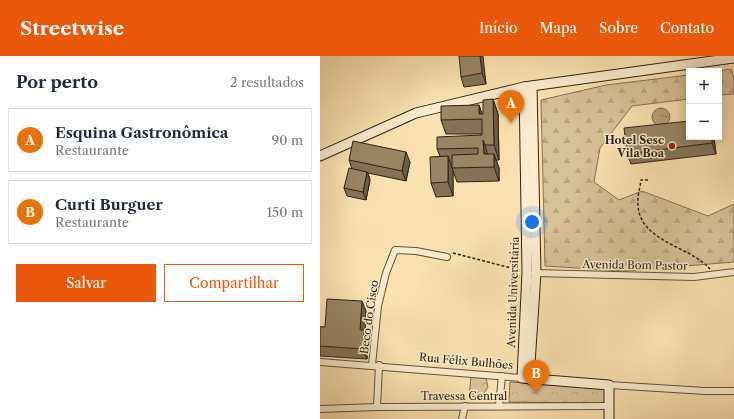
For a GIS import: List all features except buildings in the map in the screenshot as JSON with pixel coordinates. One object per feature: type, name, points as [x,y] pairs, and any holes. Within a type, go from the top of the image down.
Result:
[{"type":"street","points":[[320,156],[416,113],[528,87],[734,58]]},
{"type":"street","name":"Avenida Universitária","points":[[526,378],[531,273],[528,87]]},
{"type":"street","name":"Beco do Cisco","points":[[377,407],[375,365],[378,306],[386,272],[395,250],[416,251],[447,258]]},
{"type":"street","name":"Avenida Bom Pastor","points":[[531,273],[694,277],[734,272]]},
{"type":"street","name":"Rua Félix Bulhões","points":[[320,362],[375,365],[609,386]]},
{"type":"street","points":[[499,406],[502,376]]},
{"type":"street","points":[[609,419],[609,386],[734,391]]},
{"type":"street","points":[[462,419],[465,406]]},
{"type":"street","name":"Travessa Central","points":[[320,409],[465,406],[608,406]]},
{"type":"path","points":[[648,180],[641,180],[638,205],[643,220],[655,236],[703,261],[715,274]]},
{"type":"path","points":[[447,258],[452,253],[531,273]]},
{"type":"green space","points":[[731,69],[734,78],[734,94],[722,95],[722,70]]},
{"type":"green space","points":[[686,75],[686,99],[632,106],[600,148],[594,182],[619,200],[642,191],[708,216],[734,204],[734,262],[625,271],[545,266],[541,100],[606,85]]},
{"type":"green space","points":[[471,376],[486,378],[488,387],[482,396],[469,397]]},
{"type":"green space","points":[[510,382],[606,389],[605,403],[509,402]]},
{"type":"water","points":[[661,108],[667,111],[670,117],[667,123],[661,126],[655,123],[652,117],[655,111]]},
{"type":"place","name":"Esquina Gastronômica","points":[[511,123]]},
{"type":"place","name":"Hotel Sesc Vila Boa","points":[[672,146]]},
{"type":"place","name":"Curti Burguer","points":[[536,393]]}]
